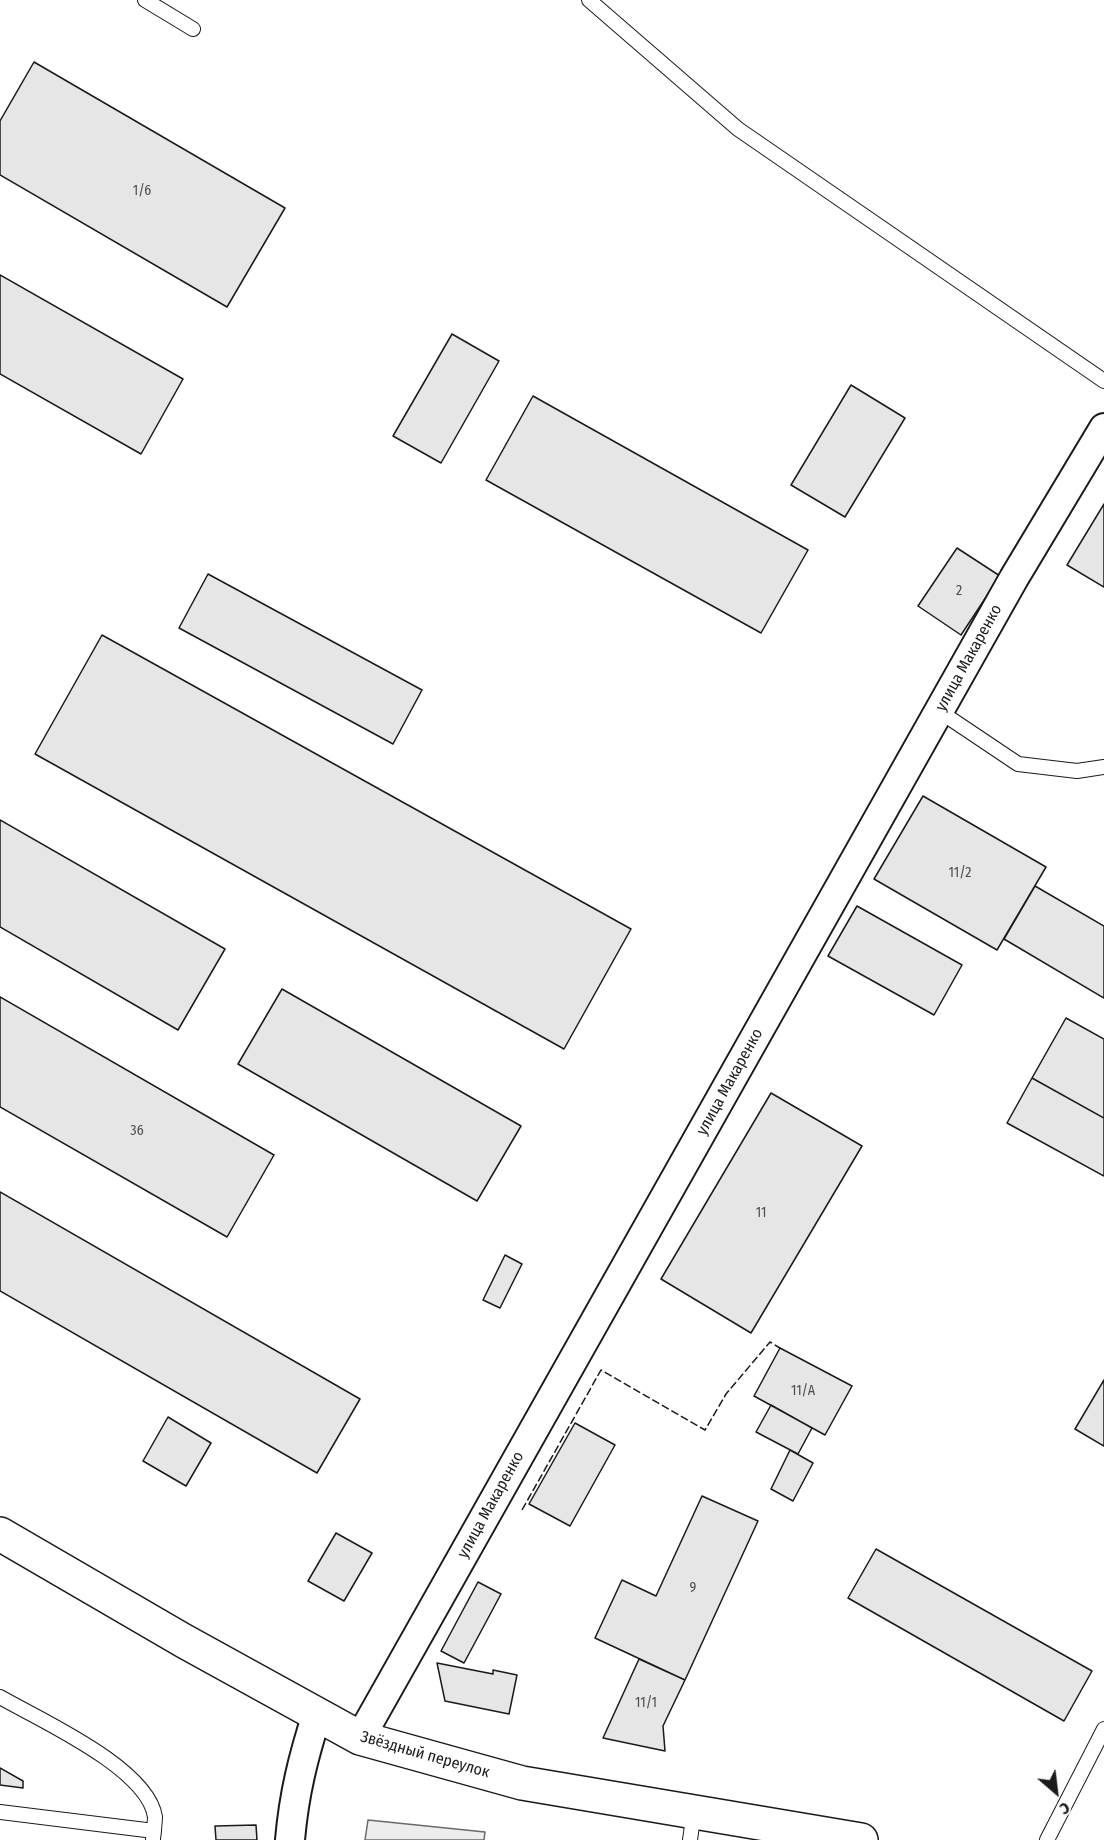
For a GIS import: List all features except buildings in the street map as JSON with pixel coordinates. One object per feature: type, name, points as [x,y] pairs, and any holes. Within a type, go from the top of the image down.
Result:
[{"type":"street","name":"улица Макаренко","points":[[360,1738],[1014,578],[1104,428]]},
{"type":"street","name":"Звёздный переулок","points":[[0,1534],[184,1641],[360,1738],[522,1783],[692,1825],[861,1840]]},
{"type":"street","points":[[290,1840],[299,1771],[316,1714]]},
{"type":"lane","points":[[145,0],[193,29]]},
{"type":"lane","points":[[590,0],[738,129],[1104,381]]},
{"type":"lane","points":[[939,711],[1018,764],[1077,771],[1104,767]]},
{"type":"lane","points":[[0,1697],[104,1756],[134,1781],[148,1799],[155,1817],[153,1836],[0,1812]]},
{"type":"lane","points":[[1047,1840],[1104,1729]]},
{"type":"shaded area","points":[[368,1820],[485,1832],[484,1840],[365,1840]]},
{"type":"fence","points":[[522,1510],[601,1370],[705,1430],[726,1394],[770,1342],[780,1348]]}]
